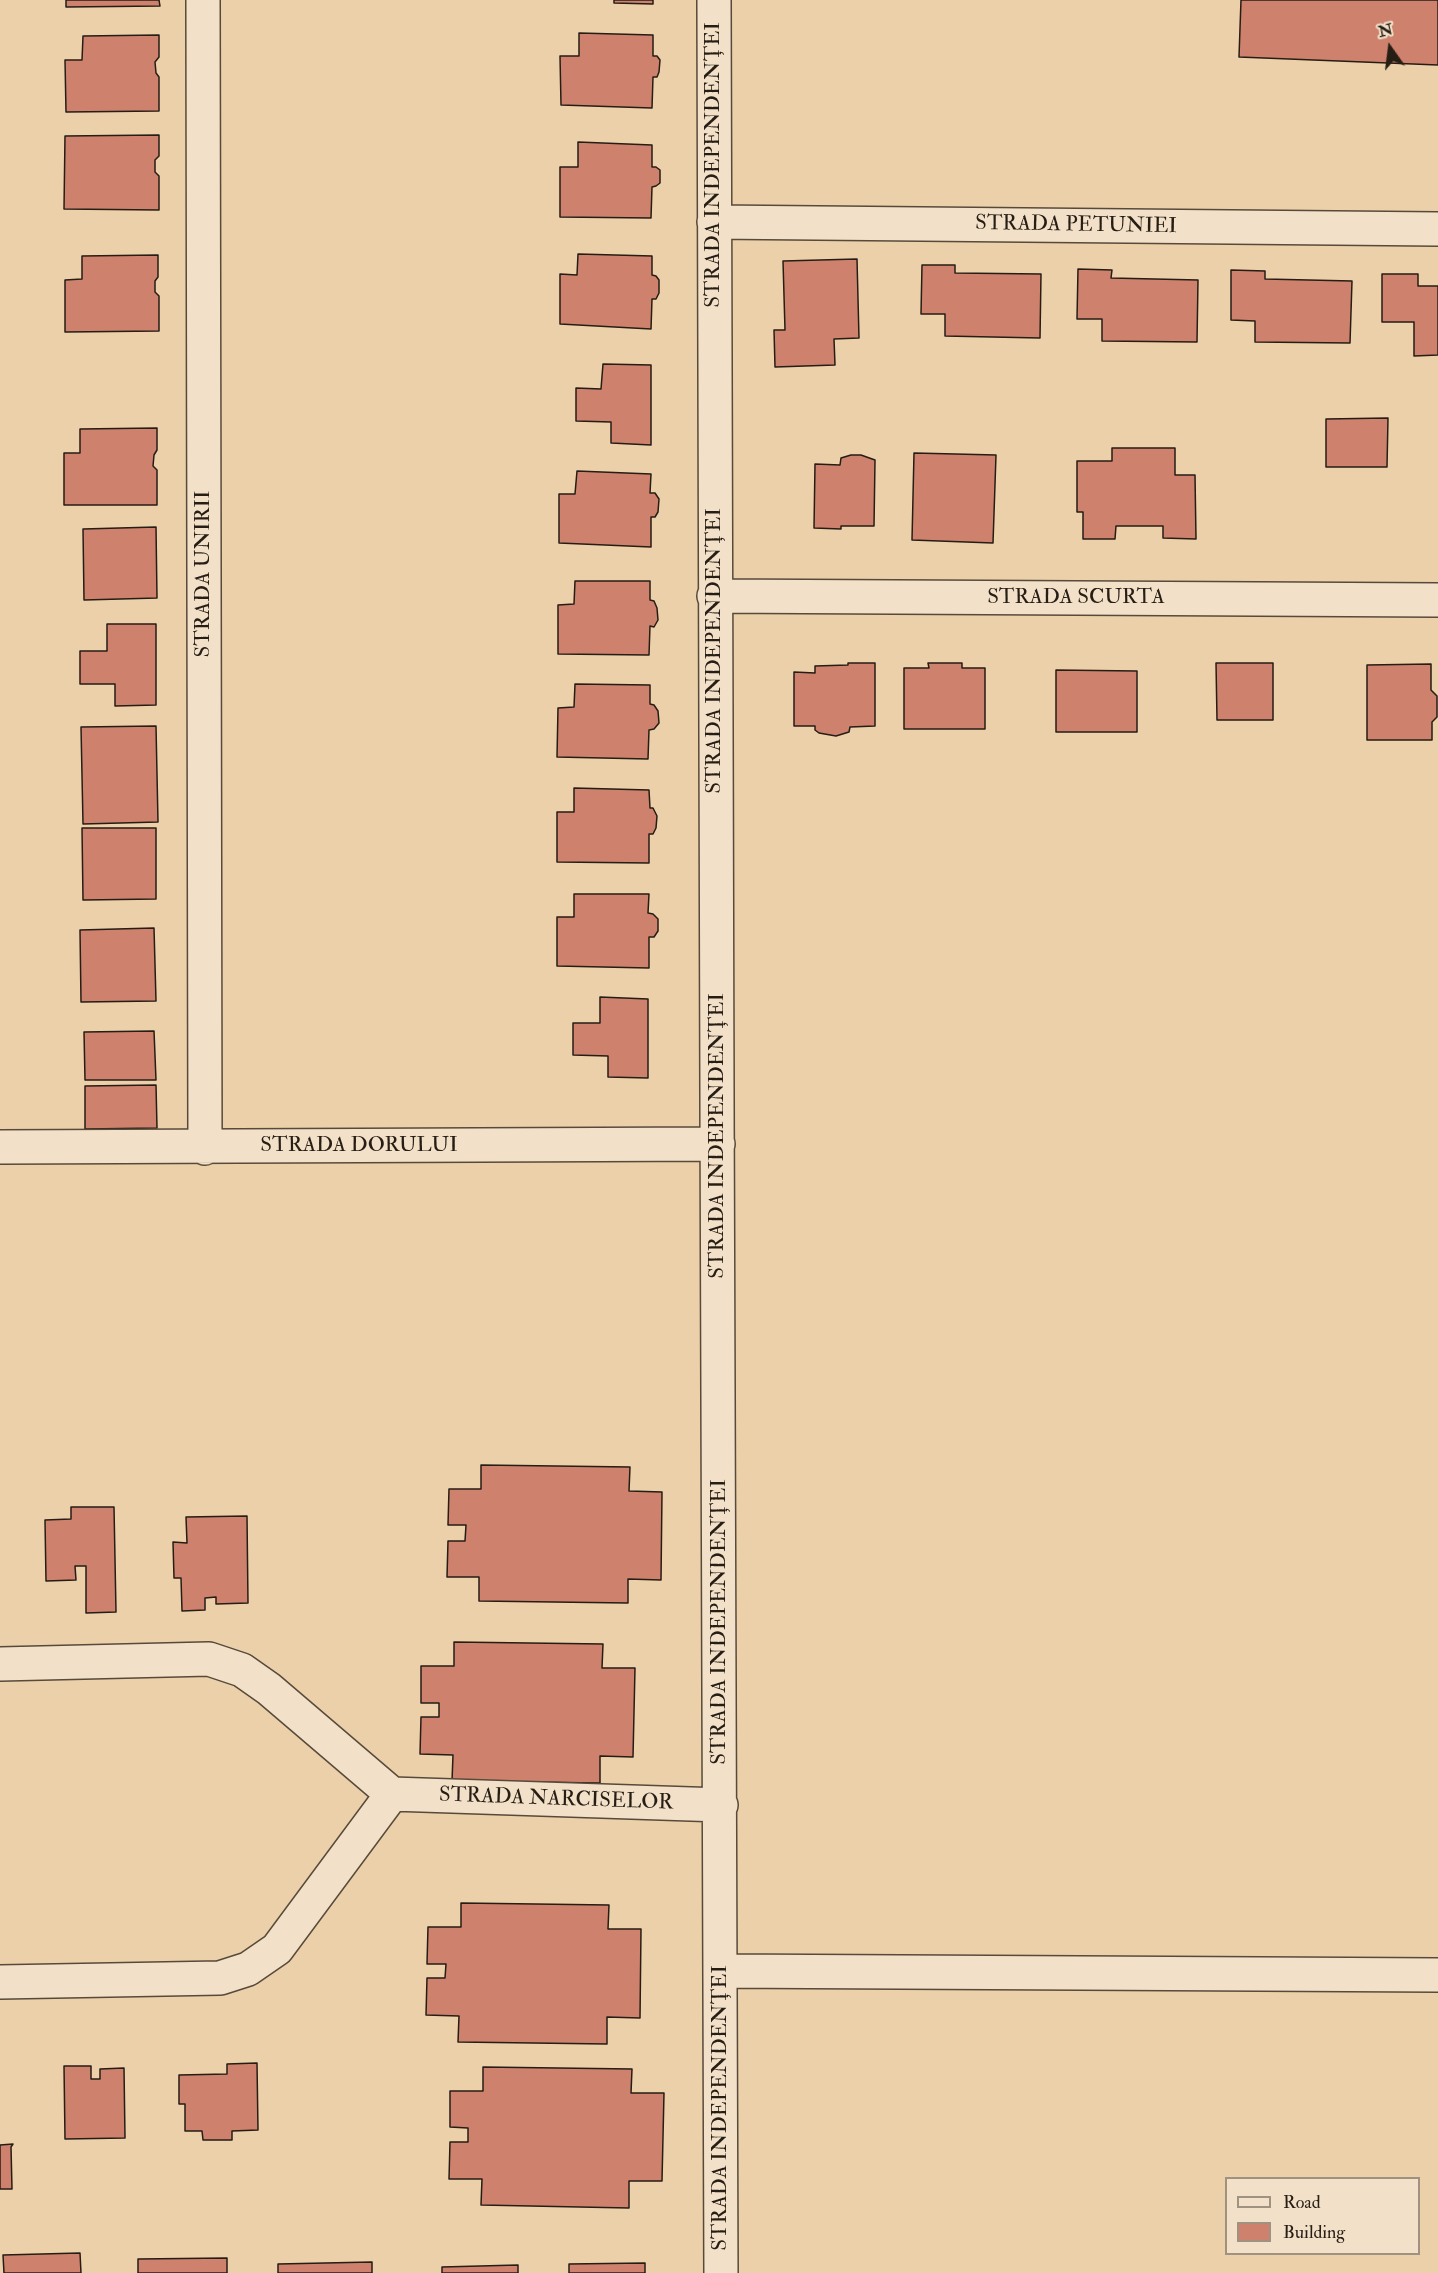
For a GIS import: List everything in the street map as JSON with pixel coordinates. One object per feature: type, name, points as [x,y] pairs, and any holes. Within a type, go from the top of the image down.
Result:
[{"type":"street","name":"STRADA UNIRII","points":[[203,0],[205,1148]]},
{"type":"street","name":"STRADA INDEPENDENȚEI","points":[[714,0],[714,596],[722,2273]]},
{"type":"street","name":"STRADA PETUNIEI","points":[[714,222],[1438,229]]},
{"type":"street","name":"STRADA SCURTA","points":[[714,596],[1438,600]]},
{"type":"street","name":"STRADA DORULUI","points":[[0,1147],[205,1148],[718,1144]]},
{"type":"street","points":[[0,1664],[209,1659],[242,1670],[269,1689],[392,1794],[277,1949],[248,1969],[220,1978],[0,1982]]},
{"type":"street","name":"STRADA NARCISELOR","points":[[392,1794],[721,1805]]},
{"type":"street","points":[[721,1971],[1438,1975]]},
{"type":"building","points":[[66,0],[159,0],[160,6],[66,7]]},
{"type":"building","points":[[614,0],[653,0],[653,4],[614,3]]},
{"type":"building","points":[[1241,0],[1438,0],[1438,65],[1239,57]]},
{"type":"building","points":[[579,33],[653,35],[653,56],[657,56],[660,60],[657,77],[653,77],[652,108],[561,105],[560,56],[579,56]]},
{"type":"building","points":[[159,35],[159,57],[155,62],[156,73],[159,77],[159,111],[66,112],[65,60],[82,60],[83,36]]},
{"type":"building","points":[[159,135],[159,156],[155,160],[155,172],[159,176],[159,210],[64,209],[65,136]]},
{"type":"building","points":[[578,142],[652,145],[652,167],[660,170],[660,183],[652,187],[651,218],[560,217],[560,167],[578,167]]},
{"type":"building","points":[[578,254],[652,256],[652,275],[659,280],[659,293],[656,299],[652,299],[651,329],[560,324],[560,274],[577,275]]},
{"type":"building","points":[[158,255],[155,292],[159,296],[159,331],[65,332],[65,280],[82,279],[82,256]]},
{"type":"building","points":[[857,259],[859,338],[834,339],[835,365],[775,367],[774,330],[785,330],[783,261]]},
{"type":"building","points":[[922,265],[955,265],[955,273],[1041,274],[1040,338],[945,336],[945,314],[921,314]]},
{"type":"building","points":[[1078,269],[1112,270],[1111,278],[1198,280],[1197,342],[1102,341],[1102,319],[1077,319]]},
{"type":"building","points":[[1231,270],[1265,271],[1265,279],[1352,281],[1350,343],[1255,342],[1255,321],[1231,320]]},
{"type":"building","points":[[1382,274],[1418,274],[1418,286],[1438,286],[1438,355],[1414,356],[1414,322],[1382,322]]},
{"type":"building","points":[[603,364],[651,365],[651,445],[611,443],[611,422],[576,421],[576,388],[601,389]]},
{"type":"building","points":[[1388,418],[1387,467],[1326,467],[1326,419]]},
{"type":"building","points":[[157,428],[157,450],[153,466],[157,470],[157,505],[64,505],[64,453],[80,453],[80,429]]},
{"type":"building","points":[[1112,448],[1175,448],[1175,475],[1195,475],[1196,539],[1163,538],[1163,526],[1116,526],[1115,539],[1083,539],[1083,512],[1077,512],[1077,461],[1112,461]]},
{"type":"building","points":[[914,453],[996,455],[993,543],[912,540]]},
{"type":"building","points":[[861,455],[875,460],[874,526],[841,526],[841,529],[814,528],[815,464],[840,465],[841,458]]},
{"type":"building","points":[[577,471],[651,474],[650,493],[655,493],[659,499],[658,512],[655,517],[651,517],[651,547],[559,543],[559,494],[575,494]]},
{"type":"building","points":[[156,527],[157,598],[84,600],[83,529]]},
{"type":"building","points":[[575,581],[650,581],[650,600],[654,601],[657,608],[658,620],[654,627],[650,626],[649,655],[558,654],[558,605],[574,604]]},
{"type":"building","points":[[107,624],[156,624],[156,705],[115,706],[115,684],[80,684],[80,651],[107,651]]},
{"type":"building","points":[[848,663],[875,663],[875,726],[850,727],[849,732],[836,736],[819,733],[815,730],[815,726],[794,726],[794,672],[815,673],[815,666],[848,665]]},
{"type":"building","points":[[928,663],[962,663],[962,668],[985,668],[985,729],[904,729],[904,668],[929,668]]},
{"type":"building","points":[[1216,663],[1273,663],[1273,720],[1217,720]]},
{"type":"building","points":[[1431,664],[1431,690],[1437,696],[1437,717],[1432,722],[1432,740],[1367,740],[1367,665]]},
{"type":"building","points":[[1056,670],[1137,671],[1137,732],[1056,732]]},
{"type":"building","points":[[575,684],[650,685],[650,704],[654,705],[658,711],[659,723],[654,729],[649,730],[648,759],[557,757],[558,708],[574,707]]},
{"type":"building","points":[[156,726],[158,822],[83,824],[81,727]]},
{"type":"building","points":[[574,788],[649,790],[650,808],[653,808],[657,816],[656,828],[653,834],[649,834],[649,863],[557,862],[557,812],[574,812]]},
{"type":"building","points":[[82,828],[156,828],[156,899],[83,900]]},
{"type":"building","points":[[574,894],[649,894],[648,913],[658,919],[658,931],[654,937],[649,937],[649,968],[557,966],[557,917],[574,917]]},
{"type":"building","points":[[154,928],[156,1001],[81,1002],[80,930]]},
{"type":"building","points":[[600,997],[648,999],[648,1078],[608,1077],[608,1056],[573,1055],[573,1023],[600,1023]]},
{"type":"building","points":[[154,1031],[156,1080],[85,1080],[84,1032]]},
{"type":"building","points":[[156,1085],[157,1128],[85,1129],[85,1086]]},
{"type":"building","points":[[481,1465],[630,1467],[629,1491],[662,1492],[661,1580],[628,1579],[628,1603],[479,1601],[479,1577],[447,1577],[448,1541],[465,1541],[466,1525],[448,1525],[449,1489],[481,1489]]},
{"type":"building","points":[[71,1507],[114,1507],[116,1612],[86,1613],[86,1566],[75,1566],[76,1580],[46,1581],[45,1520],[71,1519]]},
{"type":"building","points":[[247,1516],[248,1603],[216,1604],[216,1597],[205,1598],[205,1610],[182,1611],[181,1578],[174,1578],[173,1542],[187,1543],[186,1517]]},
{"type":"building","points":[[454,1642],[603,1644],[602,1668],[635,1668],[633,1757],[600,1756],[600,1783],[452,1781],[453,1755],[420,1754],[421,1717],[439,1717],[439,1703],[421,1703],[421,1666],[454,1666]]},
{"type":"building","points":[[461,1903],[609,1905],[608,1929],[641,1929],[640,2018],[607,2017],[607,2044],[458,2042],[459,2016],[426,2015],[427,1978],[445,1978],[446,1964],[427,1964],[428,1927],[461,1927]]},
{"type":"building","points":[[257,2063],[258,2130],[232,2131],[232,2140],[203,2140],[202,2131],[185,2131],[185,2104],[179,2104],[179,2075],[227,2074],[227,2064]]},
{"type":"building","points":[[64,2066],[91,2066],[91,2079],[100,2079],[100,2069],[124,2068],[125,2138],[65,2139]]},
{"type":"building","points":[[483,2067],[632,2069],[631,2093],[664,2093],[662,2181],[629,2181],[629,2208],[481,2205],[482,2179],[449,2179],[450,2142],[468,2142],[468,2128],[450,2127],[450,2091],[483,2091]]},
{"type":"building","points":[[13,2144],[11,2147],[12,2189],[0,2189],[0,2145]]},
{"type":"building","points":[[80,2253],[81,2273],[4,2273],[3,2255]]},
{"type":"building","points":[[227,2258],[227,2273],[138,2273],[138,2259]]},
{"type":"building","points":[[372,2262],[372,2273],[278,2273],[278,2264]]},
{"type":"building","points":[[645,2263],[645,2273],[569,2273],[569,2264]]},
{"type":"building","points":[[518,2265],[518,2273],[442,2273],[442,2267]]}]
